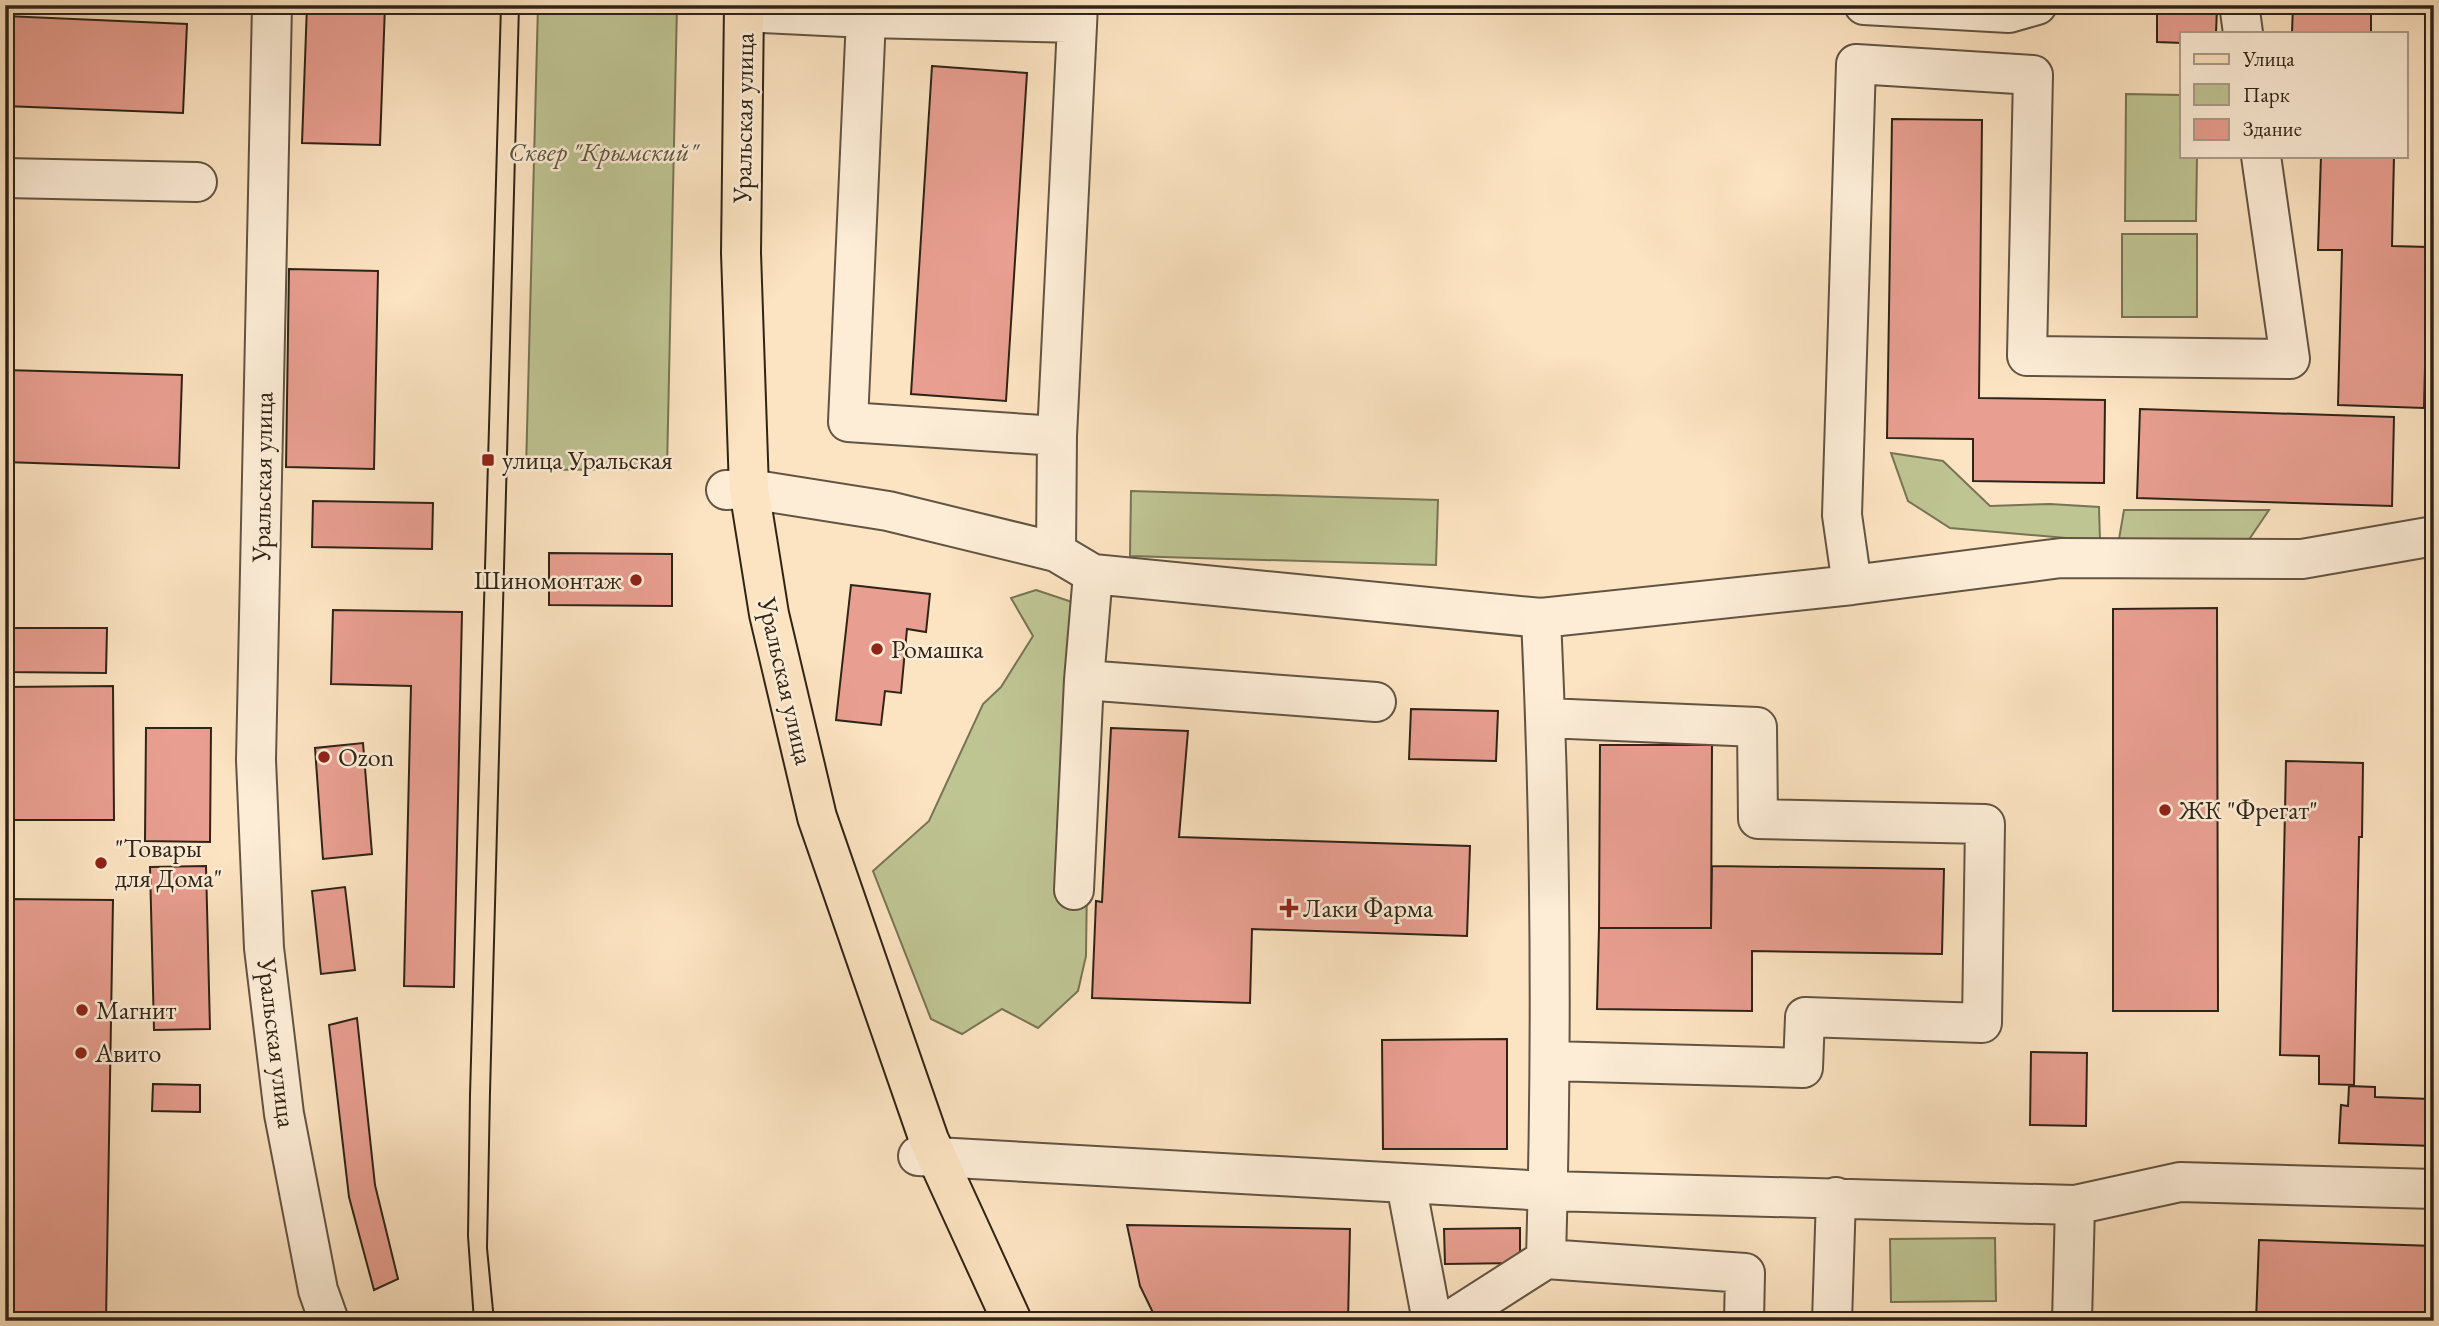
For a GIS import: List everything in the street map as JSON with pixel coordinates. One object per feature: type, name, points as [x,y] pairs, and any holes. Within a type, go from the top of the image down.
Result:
[{"type":"main road","name":"Уральская улица","points":[[738,8],[722,279],[738,490],[765,686],[807,850],[846,965],[927,1157],[1000,1318]]},
{"type":"street","name":"Уральская улица","points":[[272,5],[256,760],[264,948],[284,1114],[318,1290],[329,1321]]},
{"type":"street","points":[[1852,585],[1842,515],[1857,5]]},
{"type":"street","points":[[1864,5],[2009,13],[2037,5]]},
{"type":"street","points":[[2242,5],[2240,11],[2243,32]]},
{"type":"street","points":[[738,8],[866,18],[1077,14],[1057,436],[1056,552]]},
{"type":"street","points":[[866,18],[848,422],[1057,436]]},
{"type":"street","points":[[1856,64],[2033,75],[2027,356],[2290,359],[2261,158]]},
{"type":"street","points":[[5,178],[197,182]]},
{"type":"street","points":[[738,490],[888,511],[1056,552],[1093,574],[1541,618],[1852,585],[2061,558],[2302,559],[2434,536]]},
{"type":"street","points":[[1074,890],[1084,680],[1093,574]]},
{"type":"street","points":[[1541,618],[1546,718],[1550,1061],[1546,1259]]},
{"type":"street","points":[[1084,680],[1376,702]]},
{"type":"street","points":[[1546,718],[1757,727],[1758,819],[1985,824],[1982,1023],[1805,1017],[1803,1068],[1550,1061]]},
{"type":"street","points":[[927,1157],[1548,1191],[2075,1205],[2180,1182],[2434,1189]]},
{"type":"street","points":[[1406,1184],[1432,1321]]},
{"type":"street","points":[[1832,1321],[1836,1197]]},
{"type":"street","points":[[2072,1321],[2075,1205]]},
{"type":"street","points":[[1450,1321],[1546,1259],[1745,1273],[1744,1321]]},
{"type":"green space","name":"Сквер \"Крымский\"","points":[[538,5],[677,5],[667,469],[526,470]]},
{"type":"green space","points":[[2126,94],[2180,95],[2180,158],[2197,158],[2196,221],[2125,221]]},
{"type":"green space","points":[[2122,234],[2197,234],[2197,317],[2122,317]]},
{"type":"green space","points":[[1891,453],[1943,461],[1990,506],[2050,504],[2099,507],[2100,541],[1950,528],[1908,501]]},
{"type":"green space","points":[[1131,491],[1438,500],[1436,565],[1130,556]]},
{"type":"green space","points":[[2124,510],[2269,510],[2248,541],[2118,545]]},
{"type":"green space","points":[[1036,590],[1072,602],[1087,881],[1086,956],[1078,991],[1038,1028],[1002,1009],[962,1034],[931,1019],[873,871],[929,821],[983,704],[1001,687],[1033,636],[1011,598]]},
{"type":"green space","points":[[1995,1238],[1996,1301],[1891,1302],[1890,1239]]},
{"type":"building","points":[[307,5],[385,5],[380,145],[302,143]]},
{"type":"building","points":[[2293,5],[2371,5],[2371,32],[2292,32]]},
{"type":"building","points":[[2157,6],[2217,7],[2216,32],[2180,32],[2180,43],[2157,42]]},
{"type":"building","points":[[5,16],[187,24],[183,113],[5,106]]},
{"type":"building","points":[[932,66],[1027,73],[1006,401],[911,394]]},
{"type":"building","points":[[1892,119],[1982,120],[1979,398],[2105,400],[2104,483],[1973,481],[1973,439],[1887,438]]},
{"type":"building","points":[[2321,158],[2394,158],[2392,246],[2428,247],[2424,408],[2338,405],[2342,250],[2318,250]]},
{"type":"building","points":[[289,269],[378,271],[374,469],[286,467]]},
{"type":"building","points":[[5,370],[182,375],[179,468],[5,462]]},
{"type":"building","points":[[2140,409],[2394,417],[2392,506],[2137,498]]},
{"type":"building","points":[[313,501],[433,503],[432,549],[312,547]]},
{"type":"building","points":[[549,553],[672,554],[672,606],[549,605]]},
{"type":"building","points":[[851,585],[930,594],[926,632],[907,629],[901,693],[885,691],[881,725],[836,720]]},
{"type":"building","name":"ЖК \"Фрегат\"","points":[[2217,608],[2218,1011],[2113,1011],[2113,609]]},
{"type":"building","points":[[333,610],[462,612],[454,987],[404,986],[411,686],[331,684]]},
{"type":"building","points":[[5,628],[107,628],[106,673],[5,672]]},
{"type":"building","points":[[113,686],[114,820],[5,820],[5,687]]},
{"type":"building","points":[[1411,709],[1498,711],[1496,761],[1409,759]]},
{"type":"building","points":[[146,728],[211,728],[210,842],[145,841]]},
{"type":"building","points":[[1111,728],[1188,731],[1179,837],[1470,846],[1467,936],[1252,929],[1250,1003],[1092,998],[1096,901],[1102,902]]},
{"type":"building","points":[[363,743],[372,854],[323,859],[315,748]]},
{"type":"building","points":[[1600,745],[1712,745],[1711,928],[1599,928]]},
{"type":"building","points":[[2286,761],[2363,763],[2354,1085],[2319,1084],[2319,1056],[2280,1055]]},
{"type":"building","points":[[206,866],[210,1029],[154,1030],[150,867]]},
{"type":"building","points":[[1712,866],[1944,869],[1942,954],[1752,951],[1752,1011],[1597,1009],[1599,928],[1711,928]]},
{"type":"building","points":[[345,887],[355,970],[321,974],[312,891]]},
{"type":"building","points":[[5,899],[113,900],[106,1321],[5,1321]]},
{"type":"building","points":[[357,1018],[375,1185],[398,1279],[374,1290],[349,1197],[329,1025]]},
{"type":"building","points":[[1507,1039],[1507,1149],[1383,1149],[1382,1040]]},
{"type":"building","points":[[2031,1052],[2087,1053],[2086,1126],[2030,1125]]},
{"type":"building","points":[[153,1084],[200,1085],[200,1112],[152,1111]]},
{"type":"building","points":[[2349,1086],[2375,1087],[2375,1097],[2430,1099],[2429,1115],[2434,1116],[2434,1146],[2339,1143],[2341,1105],[2348,1106]]},
{"type":"building","points":[[1127,1225],[1350,1229],[1348,1321],[1157,1321],[1140,1286]]},
{"type":"building","points":[[1520,1228],[1520,1263],[1445,1264],[1444,1229]]},
{"type":"building","points":[[2259,1240],[2434,1246],[2434,1321],[2256,1321]]},
{"type":"building","points":[[1902,1312],[1988,1313],[1988,1321],[1902,1321]]},
{"type":"tram line","points":[[474,1321],[468,1236],[470,1095],[501,5]]},
{"type":"tram line","points":[[494,1321],[487,1248],[519,5]]},
{"type":"place","name":"улица Уральская","points":[[488,460]]},
{"type":"place","name":"Шиномонтаж","points":[[636,580]]},
{"type":"place","name":"Ромашка","points":[[877,649]]},
{"type":"place","name":"Ozon","points":[[324,757]]},
{"type":"place","name":"ЖК \"Фрегат\"","points":[[2165,810]]},
{"type":"place","name":"\"Товары для Дома\"","points":[[101,863]]},
{"type":"place","name":"Лаки Фарма","points":[[1289,908]]},
{"type":"place","name":"Магнит","points":[[82,1010]]},
{"type":"place","name":"Авито","points":[[81,1053]]}]
